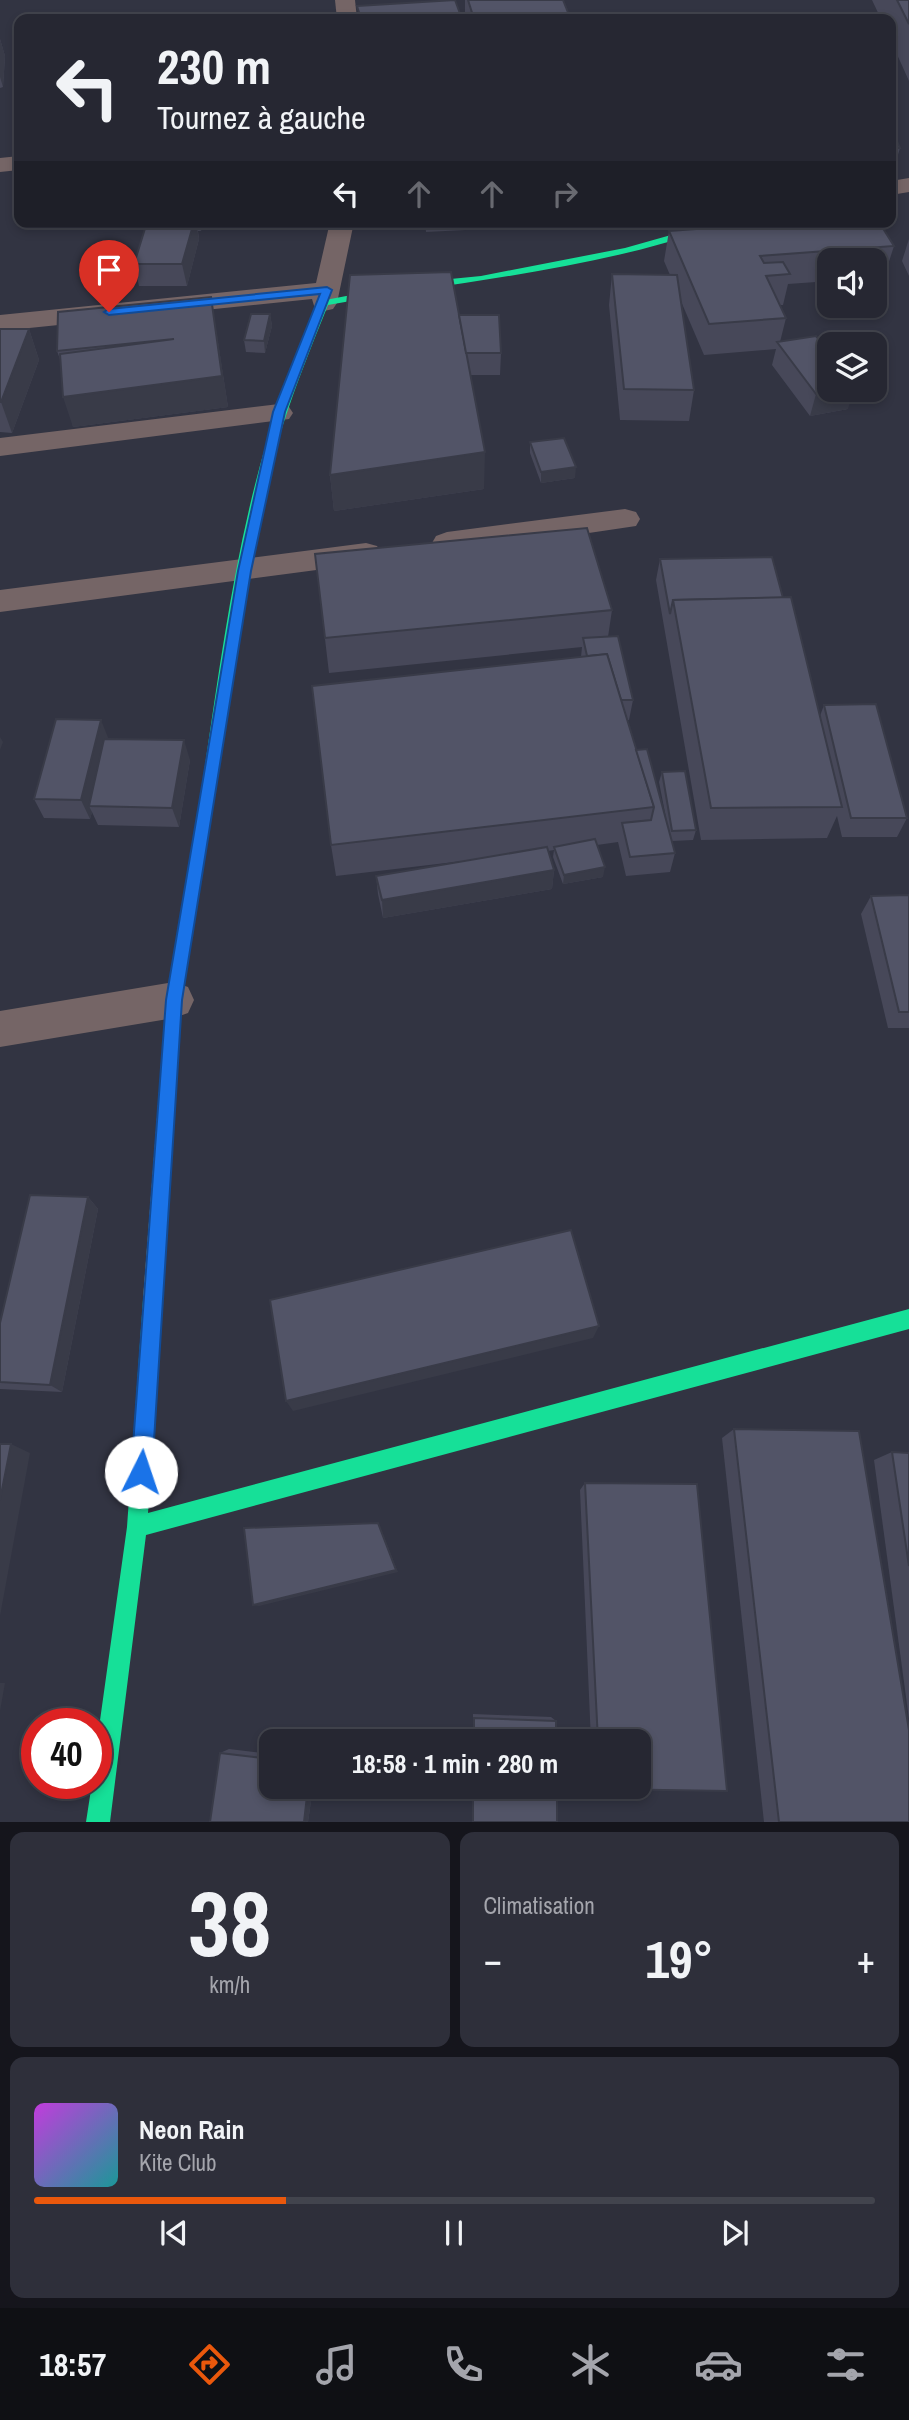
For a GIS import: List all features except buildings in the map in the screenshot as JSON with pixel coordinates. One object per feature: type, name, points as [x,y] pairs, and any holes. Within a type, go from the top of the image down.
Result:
[{"type":"street","points":[[98,1822],[137,1527],[174,1000],[244,571],[279,412],[325,297],[341,228]]},
{"type":"street","points":[[0,323],[325,297],[481,279],[626,251],[708,228]]},
{"type":"street","points":[[0,447],[279,412]]},
{"type":"street","points":[[0,601],[625,519]]},
{"type":"street","points":[[0,1029],[174,1000]]},
{"type":"street","points":[[137,1527],[909,1319]]},
{"type":"traffic: fast","points":[[204,818],[234,621],[260,490],[277,426],[298,364],[324,303],[420,285],[481,279],[626,251],[708,228]]},
{"type":"traffic: fast","points":[[98,1822],[137,1527],[153,1300]]},
{"type":"traffic: fast","points":[[137,1527],[909,1319]]},
{"type":"traffic: slow","points":[[153,1300],[174,1000],[204,818]]},
{"type":"route","points":[[109,312],[327,290],[279,412],[244,571],[174,1000],[141,1472]]}]
